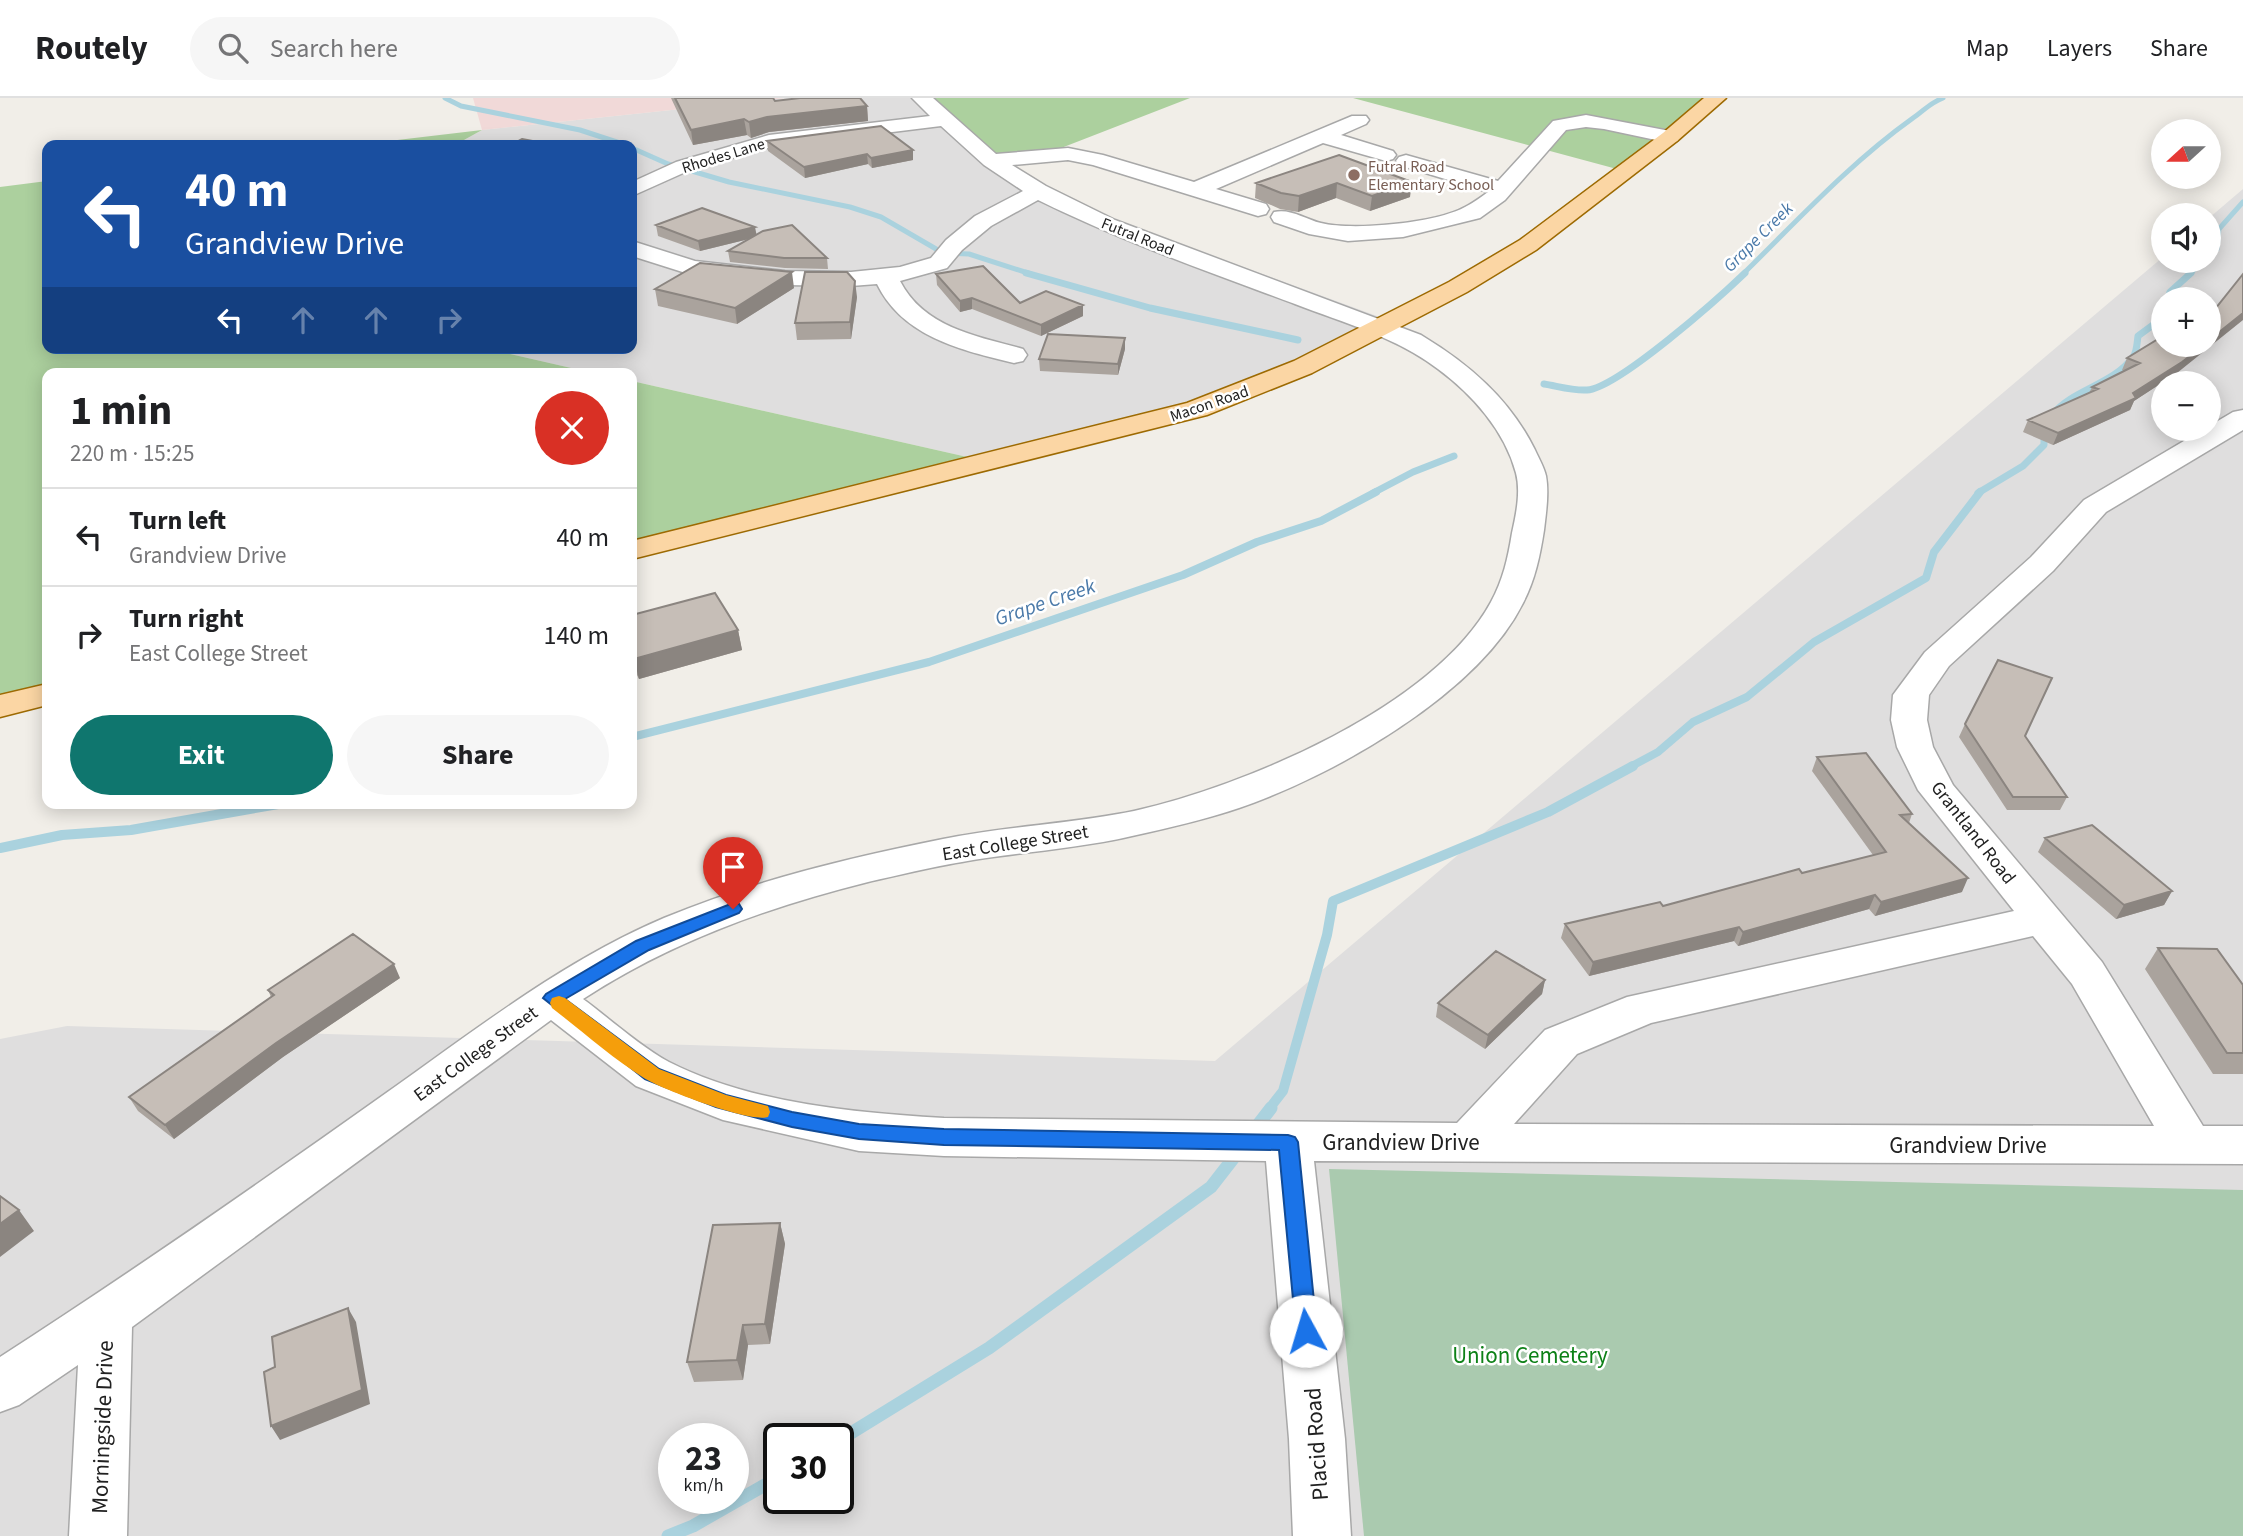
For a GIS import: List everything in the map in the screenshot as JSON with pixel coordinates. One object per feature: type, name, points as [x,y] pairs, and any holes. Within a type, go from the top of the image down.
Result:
[{"type":"main road","name":"Macon Road","points":[[637,549],[1197,410],[1303,368],[1458,287],[1528,244],[1670,137],[1716,98]]},
{"type":"main road","points":[[0,706],[42,695]]},
{"type":"street","name":"Futral Road","points":[[922,98],[991,161],[1038,191],[1107,225],[1380,328]]},
{"type":"street","name":"Rhodes Lane","points":[[637,188],[683,166],[769,141],[943,120]]},
{"type":"street","points":[[1195,190],[1359,120]]},
{"type":"street","points":[[1282,218],[1317,229],[1348,234],[1403,230],[1472,214],[1502,189],[1560,125],[1568,122],[1604,123],[1670,137]]},
{"type":"street","points":[[1322,136],[1502,189]]},
{"type":"street","points":[[991,161],[1068,154],[1096,159],[1258,209]]},
{"type":"street","points":[[637,250],[692,268],[785,278],[851,279],[902,274],[939,263],[954,245],[983,221],[1038,191]]},
{"type":"street","points":[[886,275],[900,302],[918,320],[938,331],[1014,355]]},
{"type":"street","name":"East College Street","points":[[0,1387],[106,1318],[552,998],[642,945],[778,892],[956,849],[1057,838],[1216,802],[1281,776],[1367,733],[1412,704],[1446,677],[1476,646],[1510,598],[1528,550],[1531,476],[1503,414],[1478,388],[1453,366],[1430,351],[1380,328]]},
{"type":"street","name":"Grantland Road","points":[[2190,1146],[2087,973],[1937,790],[1915,747],[1909,720],[1910,695],[1937,659],[2042,564],[2095,506],[2243,418]]},
{"type":"street","points":[[1470,1141],[1561,1042],[1642,1009],[2043,919]]},
{"type":"street","name":"Grandview Drive","points":[[552,998],[652,1074],[723,1102],[859,1132],[944,1137],[1288,1142],[2243,1145]]},
{"type":"street","name":"Placid Road","points":[[1288,1142],[1317,1440],[1322,1536]]},
{"type":"street","name":"Morningside Drive","points":[[99,1536],[106,1318]]},
{"type":"shaded area","points":[[473,98],[785,98],[482,130]]},
{"type":"shaded area","points":[[785,98],[927,98],[988,159],[1123,223],[1396,323],[1266,387],[1007,466],[637,382],[637,368],[571,368],[510,354],[637,354],[637,140],[464,140],[482,130]]},
{"type":"shaded area","points":[[2243,189],[2243,1536],[0,1536],[0,1039],[67,1026],[1215,1061],[2151,267],[2151,273],[2221,273],[2221,208]]},
{"type":"green space","points":[[927,98],[1190,98],[1007,169]]},
{"type":"green space","points":[[1353,98],[1715,98],[1628,172]]},
{"type":"green space","points":[[482,130],[464,140],[397,140]]},
{"type":"green space","points":[[42,182],[42,354],[510,354],[571,368],[42,368],[42,706],[0,717],[0,187]]},
{"type":"green space","points":[[637,382],[1007,466],[637,557]]},
{"type":"green space","name":"Union Cemetery","points":[[1329,1169],[2243,1190],[2243,1536],[1364,1536]]},
{"type":"building","points":[[675,98],[773,98],[775,101],[800,98],[860,98],[867,106],[767,117],[749,122],[744,119],[691,130]]},
{"type":"building","points":[[881,126],[913,150],[871,158],[867,154],[804,167],[767,141]]},
{"type":"building","points":[[1339,155],[1412,182],[1372,196],[1337,183],[1299,196],[1281,193],[1256,183]]},
{"type":"building","points":[[702,208],[755,227],[698,241],[656,225]]},
{"type":"building","points":[[792,225],[827,258],[784,258],[728,251],[763,231]]},
{"type":"building","points":[[700,263],[792,272],[735,308],[655,289]]},
{"type":"building","points":[[983,266],[1020,303],[1046,291],[1083,305],[1041,325],[972,298],[960,301],[936,274]]},
{"type":"building","points":[[805,272],[847,272],[855,281],[850,322],[795,323]]},
{"type":"building","points":[[2243,274],[2243,313],[2221,331],[2221,302]]},
{"type":"building","points":[[1048,334],[1125,338],[1118,364],[1039,359]]},
{"type":"building","points":[[2151,343],[2151,357],[2188,357],[2168,371],[2151,371],[2151,382],[2133,393],[2136,398],[2058,433],[2028,420],[2098,389],[2092,387],[2140,363],[2127,358]]},
{"type":"building","points":[[715,593],[738,630],[637,658],[637,614]]},
{"type":"building","points":[[1998,660],[2052,678],[2025,736],[2067,797],[2013,797],[1965,724]]},
{"type":"building","points":[[1866,753],[1912,814],[1900,815],[1968,878],[1881,902],[1875,895],[1743,932],[1739,927],[1593,962],[1565,924],[1660,902],[1663,906],[1799,869],[1802,873],[1886,852],[1817,757]]},
{"type":"building","points":[[2092,825],[2172,891],[2124,905],[2045,838]]},
{"type":"building","points":[[353,934],[394,964],[276,1043],[165,1125],[129,1097],[274,995],[268,990]]},
{"type":"building","points":[[2158,948],[2217,949],[2243,985],[2243,1053],[2227,1053]]},
{"type":"building","points":[[1496,951],[1545,980],[1488,1035],[1438,1003]]},
{"type":"building","points":[[0,1196],[19,1210],[0,1224]]},
{"type":"building","points":[[780,1223],[765,1324],[743,1325],[737,1360],[687,1362],[713,1225]]},
{"type":"building","points":[[348,1308],[362,1390],[271,1426],[264,1372],[275,1367],[272,1337]]},
{"type":"waterway","points":[[445,98],[461,106],[580,130],[611,140]]},
{"type":"waterway","name":"Grape Creek","points":[[1743,274],[1868,154],[1930,105],[1943,98]]},
{"type":"waterway","points":[[637,150],[668,164],[729,182],[850,207],[881,217],[943,253],[969,254],[1031,274]]},
{"type":"waterway","points":[[2221,227],[2243,202]]},
{"type":"waterway","points":[[1026,273],[1150,308],[1298,340]]},
{"type":"waterway","name":"Grape Creek","points":[[1544,384],[1582,390],[1602,385],[1668,340],[1745,273]]},
{"type":"waterway","points":[[2176,287],[2191,273]]},
{"type":"waterway","points":[[2052,415],[2071,399],[2125,366],[2134,355],[2138,336],[2151,326]]},
{"type":"waterway","points":[[1978,493],[2023,466],[2044,445],[2044,430]]},
{"type":"waterway","name":"Grape Creek","points":[[1373,493],[1413,472],[1454,456]]},
{"type":"waterway","name":"Grape Creek","points":[[637,736],[929,662],[1183,575],[1257,542],[1321,521],[1376,492]]},
{"type":"waterway","points":[[1630,767],[1658,752],[1693,722],[1747,697],[1814,642],[1926,578],[1934,552],[1980,492]]},
{"type":"waterway","points":[[1269,1109],[1283,1091],[1327,935],[1333,901],[1548,812],[1633,766]]},
{"type":"waterway","name":"Grape Creek","points":[[0,848],[62,835],[131,830],[250,809]]},
{"type":"waterway","points":[[1254,1130],[1271,1108]]},
{"type":"waterway","points":[[854,1431],[989,1348],[1211,1187],[1239,1151]]},
{"type":"waterway","points":[[668,1536],[693,1526],[763,1486]]},
{"type":"slow traffic","points":[[559,1003],[652,1074],[723,1102],[761,1112]]},
{"type":"place","name":"Futral Road Elementary School","points":[[1354,175]]},
{"type":"route","points":[[733,909],[642,945],[552,998],[652,1074],[723,1102],[792,1119],[859,1132],[944,1137],[1288,1142],[1306,1331]]}]
